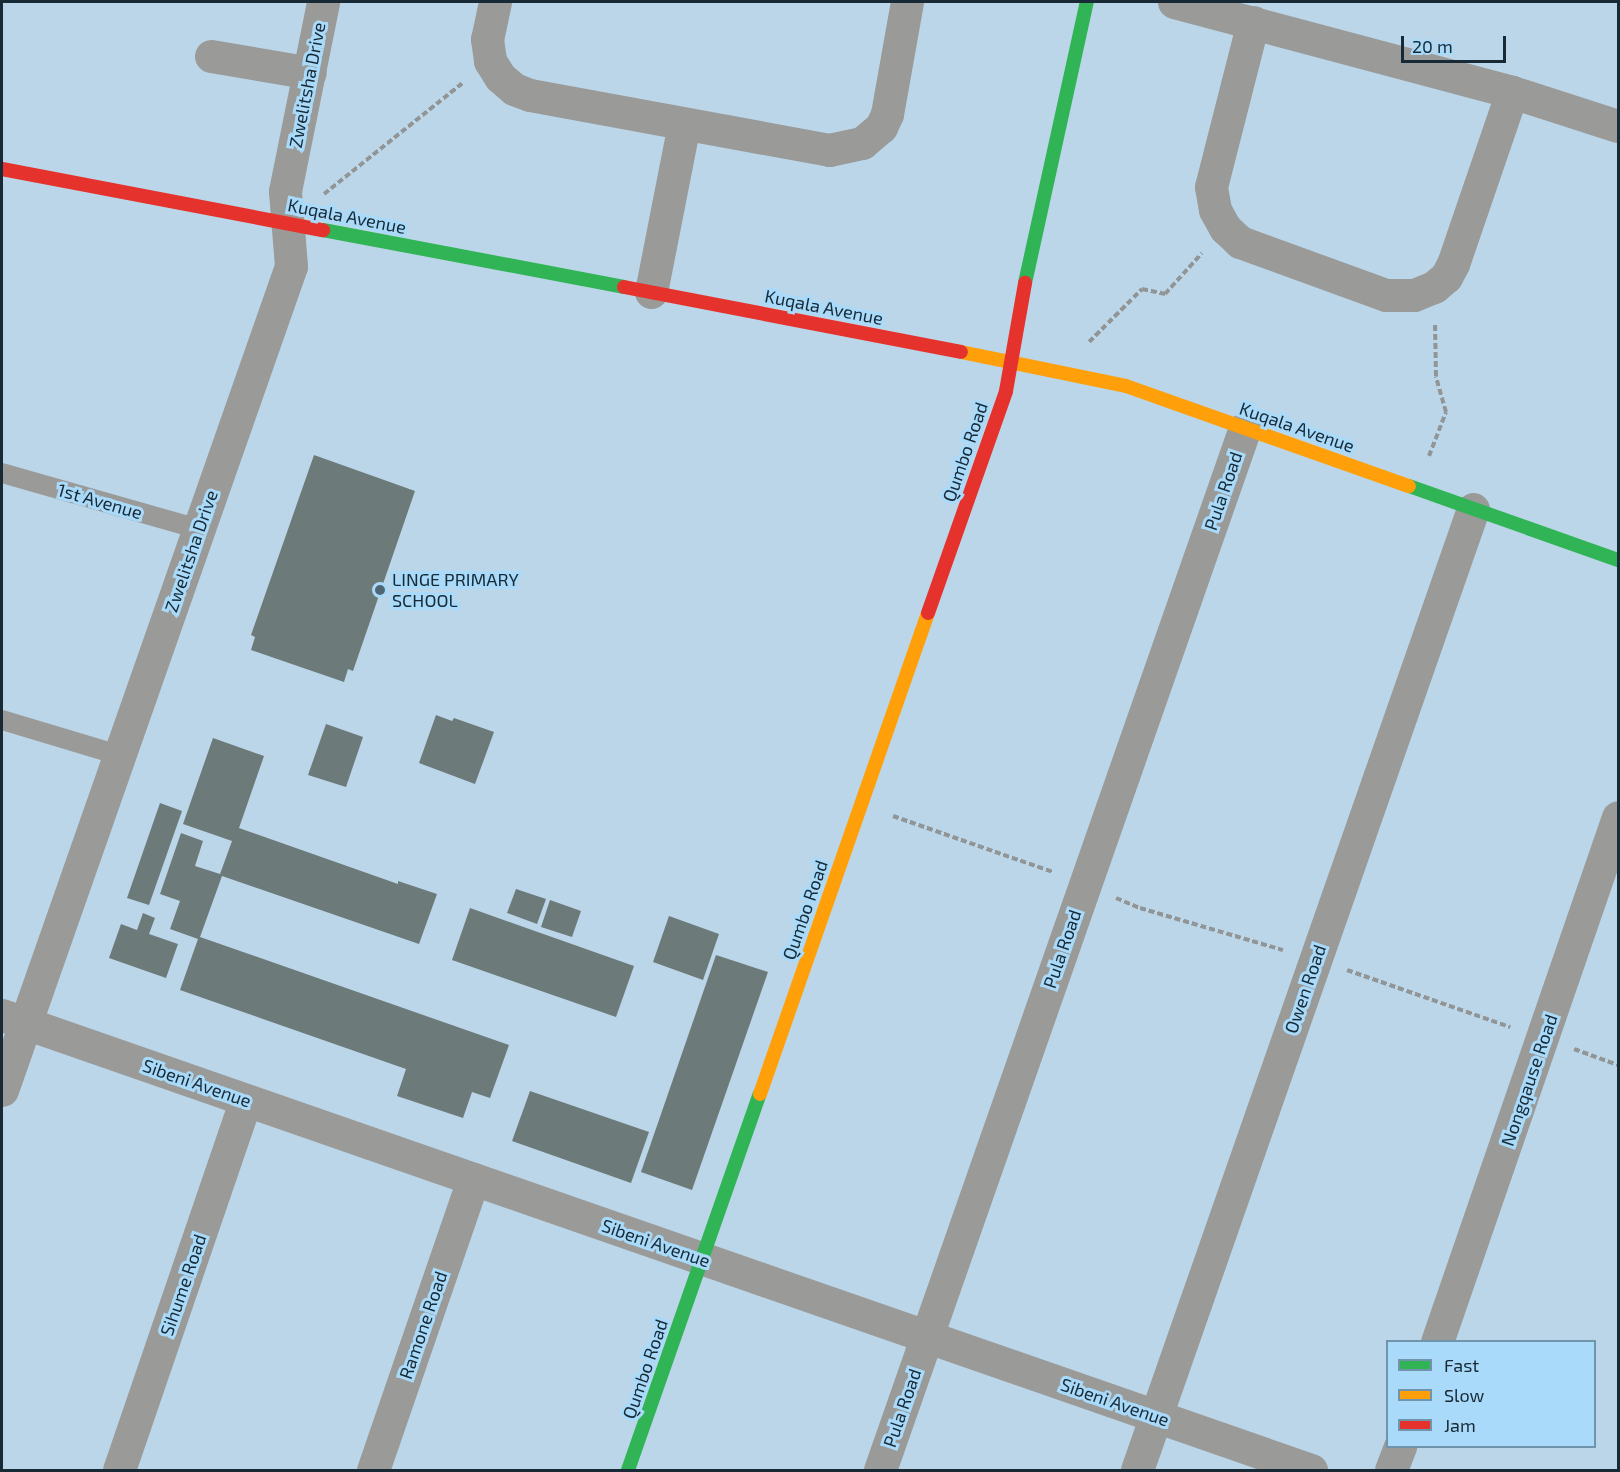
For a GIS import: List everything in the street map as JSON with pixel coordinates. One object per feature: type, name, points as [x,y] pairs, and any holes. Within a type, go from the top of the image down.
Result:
[{"type":"street","name":"Zwelitsha Drive","points":[[2,1090],[13,1019],[119,755],[291,266],[285,191],[323,2]]},
{"type":"street","points":[[495,2],[487,39],[490,61],[500,77],[514,89],[530,95],[829,150],[862,143],[881,127],[887,114],[907,2]]},
{"type":"street","name":"Qumbo Road","points":[[628,1470],[1006,391],[1010,361],[1087,2]]},
{"type":"street","points":[[1174,2],[1512,92],[1618,126]]},
{"type":"street","points":[[1253,22],[1212,187],[1215,210],[1225,228],[1240,242],[1386,295],[1414,295],[1434,287],[1446,277],[1453,264],[1512,92]]},
{"type":"street","points":[[211,56],[310,73]]},
{"type":"street","points":[[651,292],[684,124]]},
{"type":"street","name":"Kuqala Avenue","points":[[2,169],[1010,361],[1126,386],[1618,560]]},
{"type":"street","name":"Pula Road","points":[[880,1470],[1245,428]]},
{"type":"street","name":"Owen Road","points":[[1137,1470],[1473,508]]},
{"type":"street","name":"Nongqause Road","points":[[1437,1340],[1618,817]]},
{"type":"street","name":"Sibeni Avenue","points":[[13,1019],[1311,1470]]},
{"type":"street","name":"Sihume Road","points":[[119,1470],[246,1100]]},
{"type":"street","name":"Ramone Road","points":[[373,1470],[473,1179]]},
{"type":"street","points":[[1391,1470],[1399,1448]]},
{"type":"lane","name":"1st Avenue","points":[[2,473],[199,529]]},
{"type":"lane","points":[[2,720],[119,755]]},
{"type":"path","points":[[288,223],[490,61]]},
{"type":"path","points":[[1060,371],[1142,289],[1165,294],[1225,228]]},
{"type":"path","points":[[1416,488],[1446,412],[1436,376],[1434,287]]},
{"type":"path","points":[[861,804],[1085,884],[1140,908],[1315,959],[1618,1065]]},
{"type":"building","points":[[314,455],[415,491],[353,671],[348,669],[344,682],[251,650],[255,637],[251,635]]},
{"type":"building","points":[[436,715],[452,721],[454,718],[494,732],[475,784],[419,763]]},
{"type":"building","points":[[326,724],[363,737],[346,787],[308,775]]},
{"type":"building","points":[[213,738],[264,756],[239,828],[398,884],[398,881],[437,894],[419,944],[222,876],[200,937],[509,1045],[490,1098],[472,1092],[463,1118],[397,1096],[406,1069],[180,990],[198,939],[170,929],[180,901],[160,894],[181,833],[203,841],[195,866],[220,874],[232,841],[183,824]]},
{"type":"building","points":[[160,803],[182,811],[149,905],[127,898]]},
{"type":"building","points":[[516,889],[546,899],[537,924],[507,913]]},
{"type":"building","points":[[550,900],[581,911],[572,937],[541,927]]},
{"type":"building","points":[[470,908],[634,966],[616,1017],[452,960]]},
{"type":"building","points":[[143,913],[155,918],[149,934],[178,944],[166,978],[109,958],[121,924],[137,930]]},
{"type":"building","points":[[669,916],[719,934],[703,980],[653,962]]},
{"type":"building","points":[[716,955],[768,972],[692,1190],[641,1172]]},
{"type":"building","points":[[530,1091],[649,1132],[631,1183],[512,1141]]},
{"type":"traffic: fast","points":[[1025,283],[1087,2]]},
{"type":"traffic: fast","points":[[323,230],[624,287]]},
{"type":"traffic: fast","points":[[1409,486],[1618,560]]},
{"type":"traffic: fast","points":[[628,1470],[760,1094]]},
{"type":"traffic: slow","points":[[961,352],[1126,386],[1409,486]]},
{"type":"traffic: slow","points":[[760,1094],[928,613]]},
{"type":"traffic: jam","points":[[2,169],[323,230]]},
{"type":"traffic: jam","points":[[928,613],[1006,391],[1025,283]]},
{"type":"traffic: jam","points":[[624,287],[961,352]]},
{"type":"place","name":"LINGE PRIMARY SCHOOL","points":[[380,590]]}]
